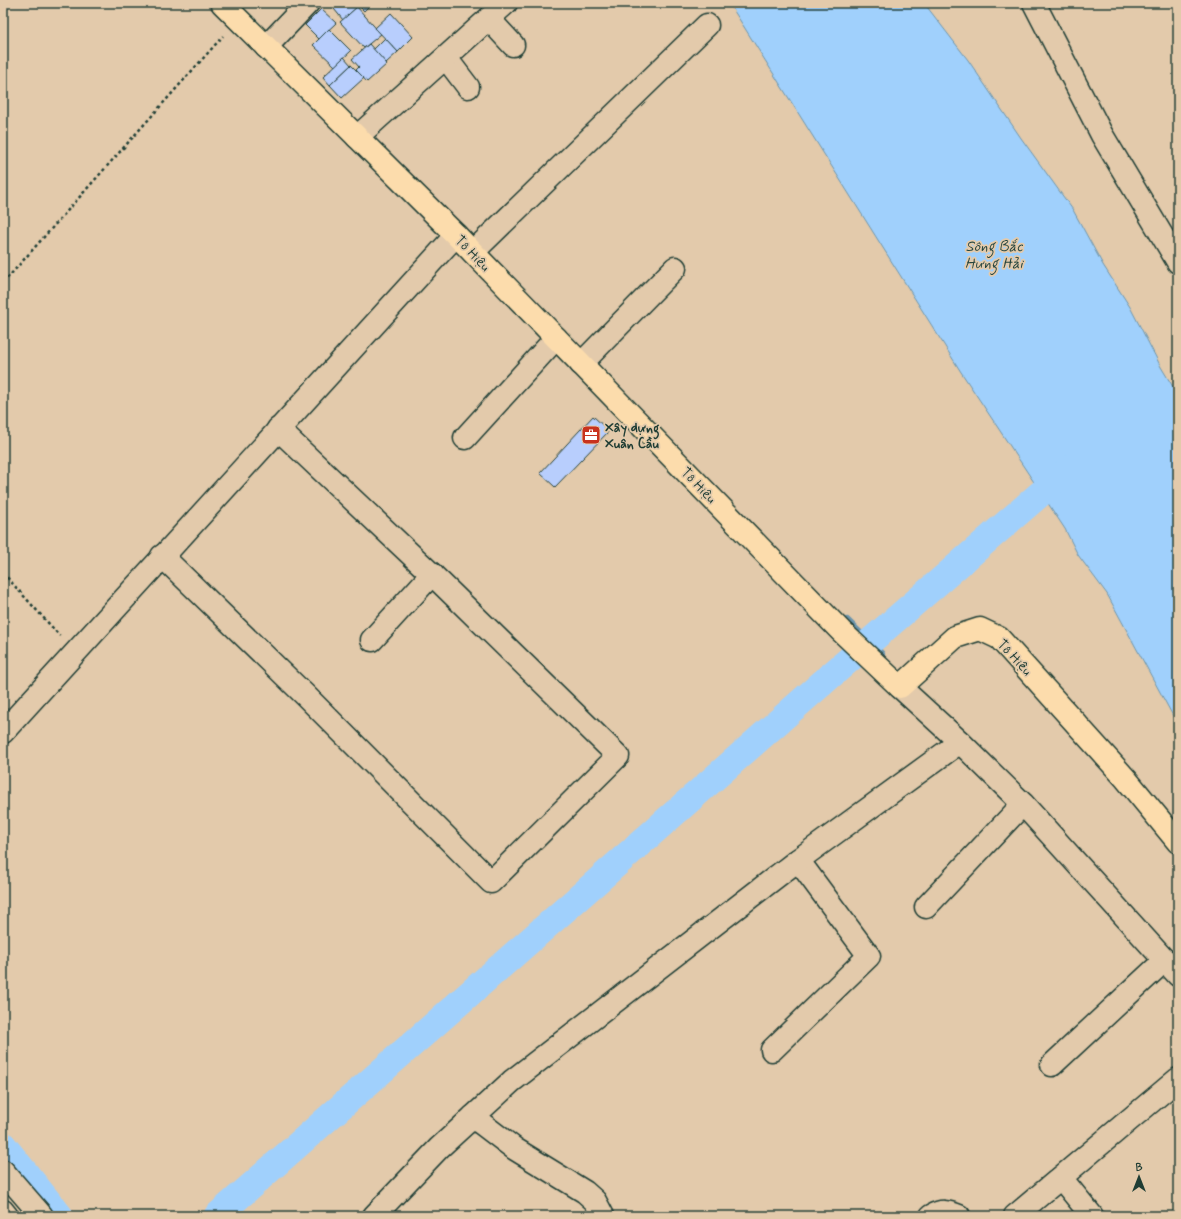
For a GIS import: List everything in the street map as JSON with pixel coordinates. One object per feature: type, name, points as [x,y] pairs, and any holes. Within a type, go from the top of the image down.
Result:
[{"type":"main road","name":"Tô Hiệu","points":[[222,3],[473,252],[841,632],[892,680],[955,637],[980,629],[999,638],[1126,779],[1178,842]]},
{"type":"street","points":[[266,47],[308,3]]},
{"type":"street","points":[[357,137],[506,3]]},
{"type":"street","points":[[1034,3],[1102,134],[1178,262]]},
{"type":"street","points":[[489,19],[513,45]]},
{"type":"street","points":[[473,252],[707,25]]},
{"type":"street","points":[[446,58],[468,87]]},
{"type":"street","points":[[3,732],[456,235]]},
{"type":"street","points":[[581,364],[675,268]]},
{"type":"street","points":[[465,438],[556,338]]},
{"type":"street","points":[[162,556],[306,696],[491,882],[618,756],[432,574],[278,429]]},
{"type":"street","points":[[372,640],[432,574]]},
{"type":"street","points":[[892,680],[960,742],[1023,804],[1172,968],[1052,1065]]},
{"type":"street","points":[[374,1216],[439,1148],[512,1081],[798,860],[960,742]]},
{"type":"street","points":[[926,907],[1023,804]]},
{"type":"street","points":[[772,1050],[868,956],[798,860]]},
{"type":"street","points":[[1015,1216],[1178,1079]]},
{"type":"street","points":[[473,1117],[515,1149],[585,1192],[594,1201],[603,1216]]},
{"type":"street","points":[[3,1171],[42,1216]]},
{"type":"street","points":[[1061,1178],[1092,1216]]},
{"type":"street","points":[[3,1212],[7,1216]]},
{"type":"street","points":[[931,1216],[938,1212],[949,1212],[959,1216]]},
{"type":"path","points":[[3,283],[238,19]]},
{"type":"path","points":[[3,573],[75,652]]},
{"type":"water","name":"Sông Bắc Hưng Hải","points":[[729,3],[924,3],[968,60],[1021,138],[1073,210],[1103,265],[1130,307],[1161,367],[1178,395],[1178,722],[1173,716],[1107,594],[1078,555],[1065,529],[961,372]]},
{"type":"building","points":[[353,3],[357,7],[343,20],[330,4]]},
{"type":"building","points":[[356,3],[372,3],[364,11]]},
{"type":"building","points":[[357,7],[381,34],[364,48],[340,22]]},
{"type":"building","points":[[321,9],[336,23],[319,39],[305,25]]},
{"type":"building","points":[[391,13],[413,37],[398,52],[375,28]]},
{"type":"building","points":[[329,29],[351,51],[335,66],[313,45]]},
{"type":"building","points":[[385,38],[398,52],[386,63],[373,50]]},
{"type":"building","points":[[369,44],[387,64],[367,82],[356,70],[359,67],[352,59]]},
{"type":"building","points":[[344,57],[351,65],[330,85],[323,77]]},
{"type":"building","points":[[351,65],[364,78],[342,98],[330,85]]},
{"type":"building","points":[[593,416],[609,431],[555,487],[540,473]]},
{"type":"waterway","points":[[217,1216],[828,678],[1070,468]]},
{"type":"waterway","points":[[847,621],[881,654]]},
{"type":"waterway","points":[[3,1145],[60,1216]]},
{"type":"place","name":"Xây dựng Xuân Cầu","points":[[591,435]]}]
